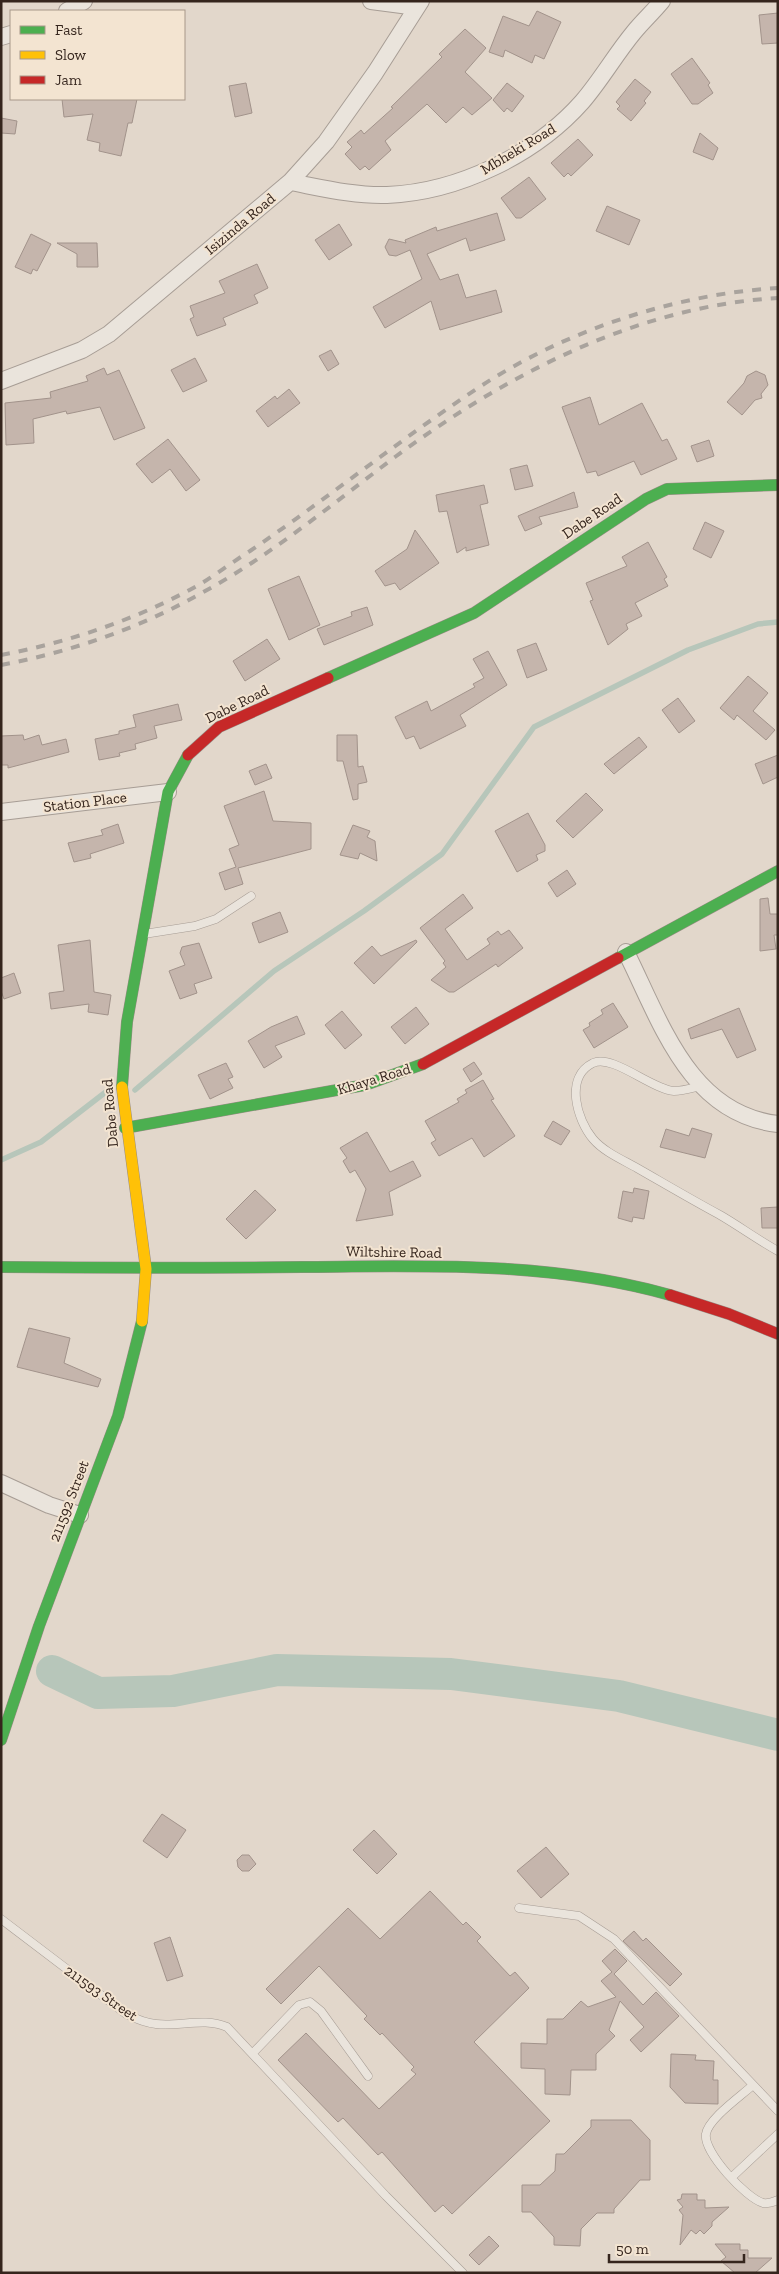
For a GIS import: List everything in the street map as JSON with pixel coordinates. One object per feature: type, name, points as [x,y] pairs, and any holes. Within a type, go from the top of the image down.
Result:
[{"type":"street","points":[[69,10],[84,1]]},
{"type":"street","points":[[371,1],[419,4]]},
{"type":"street","name":"Mbheki Road","points":[[290,182],[338,192],[390,195],[441,187],[486,171],[525,148],[559,124],[598,83],[633,33],[662,1]]},
{"type":"street","name":"Isizinda Road","points":[[1,380],[82,350],[109,334],[290,182],[326,142],[375,73],[419,4]]},
{"type":"street","name":"Dabe Road","points":[[146,1269],[121,1082],[123,1052],[168,792],[184,760],[200,740],[219,727],[474,613],[646,499],[668,489],[778,485]]},
{"type":"street","name":"Station Place","points":[[1,812],[168,792]]},
{"type":"street","name":"Khaya Road","points":[[126,1128],[331,1092],[392,1077],[425,1063],[778,871]]},
{"type":"street","points":[[626,952],[671,1042],[700,1086],[732,1111],[759,1122],[778,1124]]},
{"type":"street","name":"Wiltshire Road","points":[[1,1267],[515,1269],[575,1275],[684,1299],[778,1334]]},
{"type":"street","name":"211592 Street","points":[[1,1740],[39,1626],[118,1416],[136,1351],[144,1312],[146,1269]]},
{"type":"street","points":[[1,1483],[49,1505],[80,1514]]},
{"type":"lane","points":[[142,935],[195,926],[216,919],[251,896]]},
{"type":"lane","points":[[700,1086],[674,1091],[656,1086],[611,1063],[595,1062],[583,1070],[576,1081],[576,1098],[581,1120],[593,1140],[613,1154],[778,1251]]},
{"type":"lane","points":[[519,1908],[578,1916],[614,1940],[778,2111]]},
{"type":"lane","name":"211593 Street","points":[[1,1919],[126,2014],[142,2022],[156,2024],[216,2022],[235,2034],[253,2053]]},
{"type":"lane","points":[[368,2076],[321,2011],[310,2002],[298,2005],[253,2053],[386,2196],[464,2273]]},
{"type":"lane","points":[[753,2085],[720,2114],[706,2133],[707,2148],[748,2194],[762,2203],[778,2200]]},
{"type":"lane","points":[[732,2177],[778,2134]]},
{"type":"building","points":[[537,11],[561,22],[544,59],[535,55],[532,63],[505,50],[503,57],[489,52],[503,16],[529,26]]},
{"type":"building","points":[[778,13],[778,43],[762,44],[759,15]]},
{"type":"building","points":[[465,29],[486,48],[465,72],[492,98],[472,115],[463,107],[446,123],[427,104],[385,141],[391,150],[369,170],[365,166],[360,170],[345,154],[352,147],[347,142],[361,130],[364,134],[393,108],[391,107],[442,57],[439,54]]},
{"type":"building","points":[[692,58],[710,83],[708,85],[713,93],[698,104],[692,104],[671,74]]},
{"type":"building","points":[[635,79],[651,92],[644,101],[646,103],[631,121],[617,109],[620,106],[616,102]]},
{"type":"building","points":[[246,83],[252,113],[235,117],[229,86]]},
{"type":"building","points":[[507,83],[524,96],[512,112],[507,108],[504,112],[493,100]]},
{"type":"building","points":[[62,100],[137,100],[132,123],[128,123],[121,156],[99,151],[100,143],[87,140],[93,114],[64,117]]},
{"type":"building","points":[[1,118],[17,121],[15,134],[1,133]]},
{"type":"building","points":[[700,133],[718,148],[713,160],[693,152]]},
{"type":"building","points":[[578,139],[593,155],[571,176],[568,173],[564,177],[551,163]]},
{"type":"building","points":[[529,177],[546,199],[521,218],[516,218],[501,198]]},
{"type":"building","points":[[607,206],[640,220],[629,245],[596,231]]},
{"type":"building","points":[[497,213],[505,240],[470,251],[466,238],[427,254],[440,280],[458,274],[466,298],[496,290],[502,312],[440,330],[431,301],[385,328],[373,307],[422,279],[410,250],[396,256],[389,255],[385,247],[389,239],[406,243],[405,240],[436,227],[437,231]]},
{"type":"building","points":[[339,224],[352,245],[329,260],[315,240]]},
{"type":"building","points":[[31,234],[51,244],[37,271],[33,269],[31,274],[15,267]]},
{"type":"building","points":[[57,243],[97,243],[98,267],[77,267],[77,254]]},
{"type":"building","points":[[257,264],[268,288],[254,295],[258,303],[223,318],[226,325],[197,336],[190,319],[194,317],[190,306],[225,293],[219,281]]},
{"type":"building","points":[[331,350],[339,364],[328,371],[319,356]]},
{"type":"building","points":[[195,358],[207,381],[183,392],[171,370]]},
{"type":"building","points":[[104,368],[107,375],[119,370],[145,428],[114,440],[100,407],[67,414],[66,411],[33,419],[34,443],[6,445],[5,403],[51,398],[50,392],[88,381],[86,376]]},
{"type":"building","points":[[756,371],[765,375],[768,385],[761,394],[762,398],[755,400],[742,415],[727,402],[744,383],[747,376]]},
{"type":"building","points":[[289,389],[300,403],[268,427],[256,411],[275,396],[277,399]]},
{"type":"building","points":[[590,397],[599,425],[642,403],[662,441],[667,439],[677,459],[641,475],[634,461],[598,476],[596,471],[587,473],[562,407]]},
{"type":"building","points":[[168,439],[200,480],[186,491],[170,469],[152,483],[136,464]]},
{"type":"building","points":[[709,440],[714,456],[697,462],[691,446]]},
{"type":"building","points":[[527,465],[533,486],[515,490],[510,469]]},
{"type":"building","points":[[484,485],[488,503],[480,505],[489,545],[466,551],[466,547],[457,553],[447,511],[439,512],[436,495]]},
{"type":"building","points":[[574,492],[578,507],[539,517],[542,524],[525,531],[518,516]]},
{"type":"building","points":[[705,522],[724,531],[711,558],[693,549]]},
{"type":"building","points":[[415,530],[439,563],[400,590],[395,583],[385,586],[375,571],[407,549]]},
{"type":"building","points":[[648,542],[667,577],[664,579],[668,586],[635,603],[642,616],[626,624],[628,629],[608,645],[590,601],[593,600],[586,583],[627,566],[622,557]]},
{"type":"building","points":[[299,576],[320,625],[289,640],[268,589]]},
{"type":"building","points":[[367,607],[373,625],[324,645],[317,629],[352,616],[351,612]]},
{"type":"building","points":[[267,639],[280,659],[245,681],[233,661]]},
{"type":"building","points":[[536,643],[547,670],[527,678],[517,650]]},
{"type":"building","points":[[488,651],[507,685],[460,715],[466,726],[420,749],[414,736],[406,739],[395,717],[427,701],[431,711],[475,687],[473,684],[484,678],[473,659]]},
{"type":"building","points":[[748,676],[768,693],[753,711],[775,730],[766,740],[737,715],[734,720],[720,708]]},
{"type":"building","points":[[678,698],[695,721],[679,733],[662,710]]},
{"type":"building","points":[[178,704],[182,720],[154,726],[157,738],[135,744],[136,749],[119,753],[120,756],[99,760],[95,739],[119,734],[119,731],[136,727],[133,715]]},
{"type":"building","points":[[23,735],[24,740],[39,735],[42,745],[66,739],[69,752],[8,768],[8,765],[1,765],[1,736]]},
{"type":"building","points":[[337,735],[357,735],[358,767],[363,766],[367,782],[358,784],[358,799],[353,800],[343,761],[337,761]]},
{"type":"building","points":[[639,737],[647,747],[614,774],[604,764]]},
{"type":"building","points":[[778,755],[778,777],[763,784],[755,764]]},
{"type":"building","points":[[266,764],[272,778],[255,785],[249,771]]},
{"type":"building","points":[[264,791],[273,821],[311,823],[311,849],[238,868],[243,884],[225,890],[219,873],[236,867],[229,849],[239,845],[224,806]]},
{"type":"building","points":[[586,793],[603,810],[573,838],[556,821]]},
{"type":"building","points":[[528,813],[545,845],[545,851],[536,855],[538,860],[517,872],[495,831]]},
{"type":"building","points":[[118,824],[124,843],[90,854],[91,858],[74,862],[68,843],[103,835],[101,830]]},
{"type":"building","points":[[353,825],[370,831],[367,837],[375,841],[377,861],[360,853],[358,859],[340,855]]},
{"type":"building","points":[[567,870],[576,884],[557,897],[548,883]]},
{"type":"building","points":[[463,894],[473,908],[445,929],[467,960],[490,944],[487,939],[498,931],[501,935],[509,930],[523,948],[498,967],[496,964],[454,992],[449,992],[431,980],[446,967],[443,963],[445,961],[420,928]]},
{"type":"building","points":[[768,898],[770,914],[778,914],[778,935],[774,935],[776,949],[760,951],[760,899]]},
{"type":"building","points":[[280,912],[288,932],[259,943],[252,923]]},
{"type":"building","points":[[90,940],[94,992],[111,995],[108,1015],[88,1012],[89,1004],[51,1009],[49,993],[64,991],[58,945]]},
{"type":"building","points":[[416,940],[417,942],[374,984],[354,963],[372,946],[381,956]]},
{"type":"building","points":[[199,943],[212,978],[194,984],[197,993],[180,999],[169,971],[185,965],[180,953],[182,947]]},
{"type":"building","points":[[14,973],[21,993],[4,999],[1,991],[1,978]]},
{"type":"building","points":[[613,1003],[628,1027],[594,1048],[583,1030],[590,1026],[589,1023],[603,1014],[601,1010]]},
{"type":"building","points":[[416,1007],[429,1024],[405,1044],[391,1027]]},
{"type":"building","points":[[739,1008],[756,1050],[737,1058],[722,1029],[691,1039],[688,1029]]},
{"type":"building","points":[[342,1011],[362,1035],[345,1049],[325,1025]]},
{"type":"building","points":[[297,1016],[305,1034],[275,1046],[282,1057],[264,1068],[248,1041],[271,1027]]},
{"type":"building","points":[[474,1062],[482,1074],[471,1082],[463,1069]]},
{"type":"building","points":[[226,1063],[233,1077],[228,1079],[233,1088],[210,1099],[198,1075]]},
{"type":"building","points":[[483,1080],[494,1099],[491,1100],[515,1136],[484,1157],[472,1138],[439,1156],[431,1143],[436,1140],[425,1121],[459,1102],[457,1099],[467,1093],[465,1090]]},
{"type":"building","points":[[553,1121],[570,1131],[561,1145],[544,1136]]},
{"type":"building","points":[[692,1128],[712,1134],[705,1158],[660,1147],[666,1129],[689,1136]]},
{"type":"building","points":[[367,1132],[390,1172],[413,1161],[421,1176],[389,1192],[393,1215],[356,1221],[366,1189],[355,1170],[350,1173],[343,1161],[347,1158],[340,1148]]},
{"type":"building","points":[[634,1188],[649,1191],[644,1219],[633,1217],[632,1222],[618,1218],[623,1191],[633,1193]]},
{"type":"building","points":[[255,1190],[276,1210],[246,1239],[226,1219]]},
{"type":"building","points":[[778,1207],[778,1228],[762,1228],[761,1208]]},
{"type":"building","points":[[29,1328],[70,1338],[64,1363],[101,1379],[98,1387],[17,1367]]},
{"type":"building","points":[[162,1814],[186,1830],[167,1858],[143,1841]]},
{"type":"building","points":[[374,1830],[397,1854],[377,1874],[353,1850]]},
{"type":"building","points":[[546,1847],[569,1874],[541,1898],[517,1871]]},
{"type":"building","points":[[242,1855],[249,1855],[256,1864],[249,1871],[242,1871],[238,1867],[237,1860]]},
{"type":"building","points":[[430,1891],[463,1925],[466,1922],[481,1937],[477,1941],[510,1976],[515,1972],[529,1988],[474,2042],[550,2121],[452,2214],[443,2205],[435,2212],[382,2152],[378,2155],[343,2118],[338,2122],[278,2060],[306,2033],[379,2109],[416,2074],[411,2070],[414,2067],[382,2033],[380,2035],[364,2019],[367,2016],[319,1966],[281,2004],[266,1989],[348,1908],[380,1939]]},
{"type":"building","points":[[634,1931],[643,1941],[646,1938],[682,1974],[670,1986],[623,1941]]},
{"type":"building","points":[[170,1937],[183,1976],[167,1981],[154,1943]]},
{"type":"building","points":[[615,1949],[627,1961],[614,1974],[643,2005],[656,1992],[679,2016],[641,2052],[630,2040],[644,2027],[620,2001],[609,2030],[615,2036],[596,2054],[596,2070],[571,2070],[570,2095],[545,2094],[545,2069],[521,2068],[521,2043],[547,2044],[547,2019],[563,2019],[581,2001],[588,2007],[616,1997],[601,1981],[612,1972],[602,1961]]},
{"type":"building","points":[[671,2054],[696,2055],[695,2060],[714,2061],[713,2080],[718,2080],[718,2104],[685,2103],[670,2087]]},
{"type":"building","points":[[591,2120],[631,2120],[650,2140],[650,2180],[640,2180],[614,2209],[614,2213],[597,2213],[581,2229],[580,2246],[554,2245],[554,2237],[531,2212],[522,2212],[522,2185],[540,2185],[555,2171],[556,2154],[564,2154],[591,2127]]},
{"type":"building","points":[[682,2194],[697,2194],[697,2200],[705,2200],[705,2208],[729,2207],[712,2222],[712,2226],[704,2234],[700,2230],[696,2234],[691,2230],[680,2245],[683,2215],[679,2210],[683,2207],[677,2200],[681,2199]]},
{"type":"building","points":[[489,2236],[499,2246],[479,2265],[469,2255]]},
{"type":"building","points":[[715,2244],[740,2244],[740,2250],[748,2250],[748,2258],[772,2258],[755,2273],[735,2273],[721,2261],[726,2257]]},
{"type":"waterway","points":[[135,1090],[274,971],[364,911],[442,854],[534,727],[688,650],[758,624],[778,622]]},
{"type":"waterway","points":[[1,1160],[41,1142],[107,1091]]},
{"type":"waterway","points":[[52,1671],[98,1693],[173,1691],[277,1670],[451,1674],[619,1696],[778,1735]]},
{"type":"railway","points":[[1,655],[79,636],[130,618],[179,596],[202,583],[279,531],[481,386],[549,348],[624,318],[662,307],[701,298],[778,288]]},
{"type":"railway","points":[[1,665],[27,660],[102,638],[127,629],[198,595],[275,547],[438,427],[528,373],[575,350],[624,330],[674,315],[726,304],[778,298]]},
{"type":"traffic: fast","points":[[328,678],[474,613],[646,499],[667,489],[778,485]]},
{"type":"traffic: fast","points":[[122,1087],[127,1022],[168,792],[188,755]]},
{"type":"traffic: fast","points":[[618,958],[778,871]]},
{"type":"traffic: fast","points":[[125,1128],[365,1085],[423,1064]]},
{"type":"traffic: fast","points":[[1,1267],[442,1266],[534,1271],[579,1276],[625,1284],[670,1295]]},
{"type":"traffic: fast","points":[[1,1740],[39,1626],[118,1416],[142,1321]]},
{"type":"traffic: slow","points":[[122,1087],[146,1269],[142,1321]]},
{"type":"traffic: jam","points":[[188,755],[219,727],[328,678]]},
{"type":"traffic: jam","points":[[423,1064],[618,958]]},
{"type":"traffic: jam","points":[[670,1295],[729,1314],[778,1334]]}]
